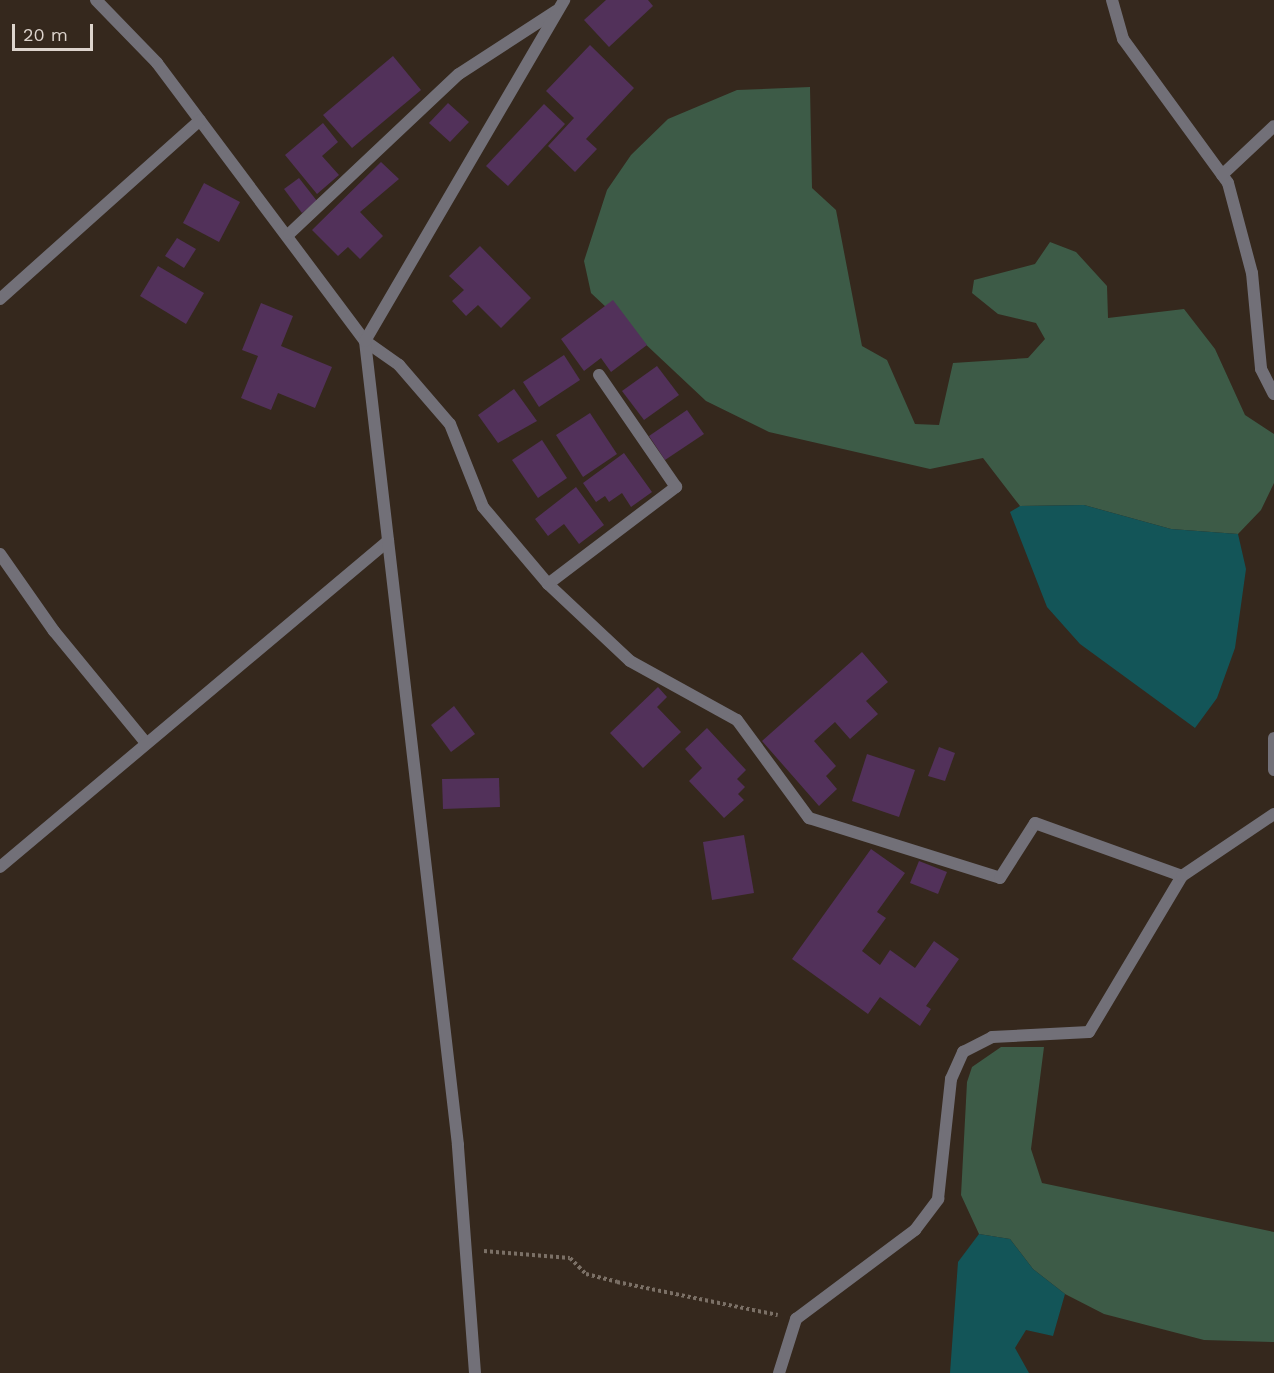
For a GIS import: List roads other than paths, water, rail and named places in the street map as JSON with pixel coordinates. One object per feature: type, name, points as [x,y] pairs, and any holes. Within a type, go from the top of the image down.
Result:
[{"type":"street","points":[[96,0],[157,63],[289,234],[365,341],[399,365],[450,424],[483,507],[548,584],[630,661],[737,720],[809,818],[828,827],[1000,878],[1035,823],[1182,876]]},
{"type":"street","points":[[1112,0],[1123,39],[1222,175],[1252,273],[1261,369],[1274,394]]},
{"type":"street","points":[[289,234],[459,74],[561,5]]},
{"type":"street","points":[[475,1373],[465,1249],[365,341],[561,5]]},
{"type":"street","points":[[0,299],[200,120]]},
{"type":"street","points":[[1222,175],[1274,126]]},
{"type":"street","points":[[548,584],[676,487],[599,375]]},
{"type":"street","points":[[0,867],[388,541]]},
{"type":"street","points":[[0,554],[54,631],[146,742]]},
{"type":"street","points":[[1274,738],[1274,770]]},
{"type":"street","points":[[779,1373],[796,1319],[915,1230],[938,1199],[951,1079],[963,1052],[992,1037],[1089,1032],[1182,876],[1274,814]]},
{"type":"water","points":[[1084,505],[1171,529],[1238,534],[1246,569],[1235,648],[1217,698],[1195,728],[1080,644],[1047,607],[1010,512],[1020,506]]},
{"type":"water","points":[[979,1234],[1010,1239],[1033,1269],[1065,1294],[1053,1336],[1026,1330],[1015,1348],[1029,1373],[950,1373],[958,1262]]}]
